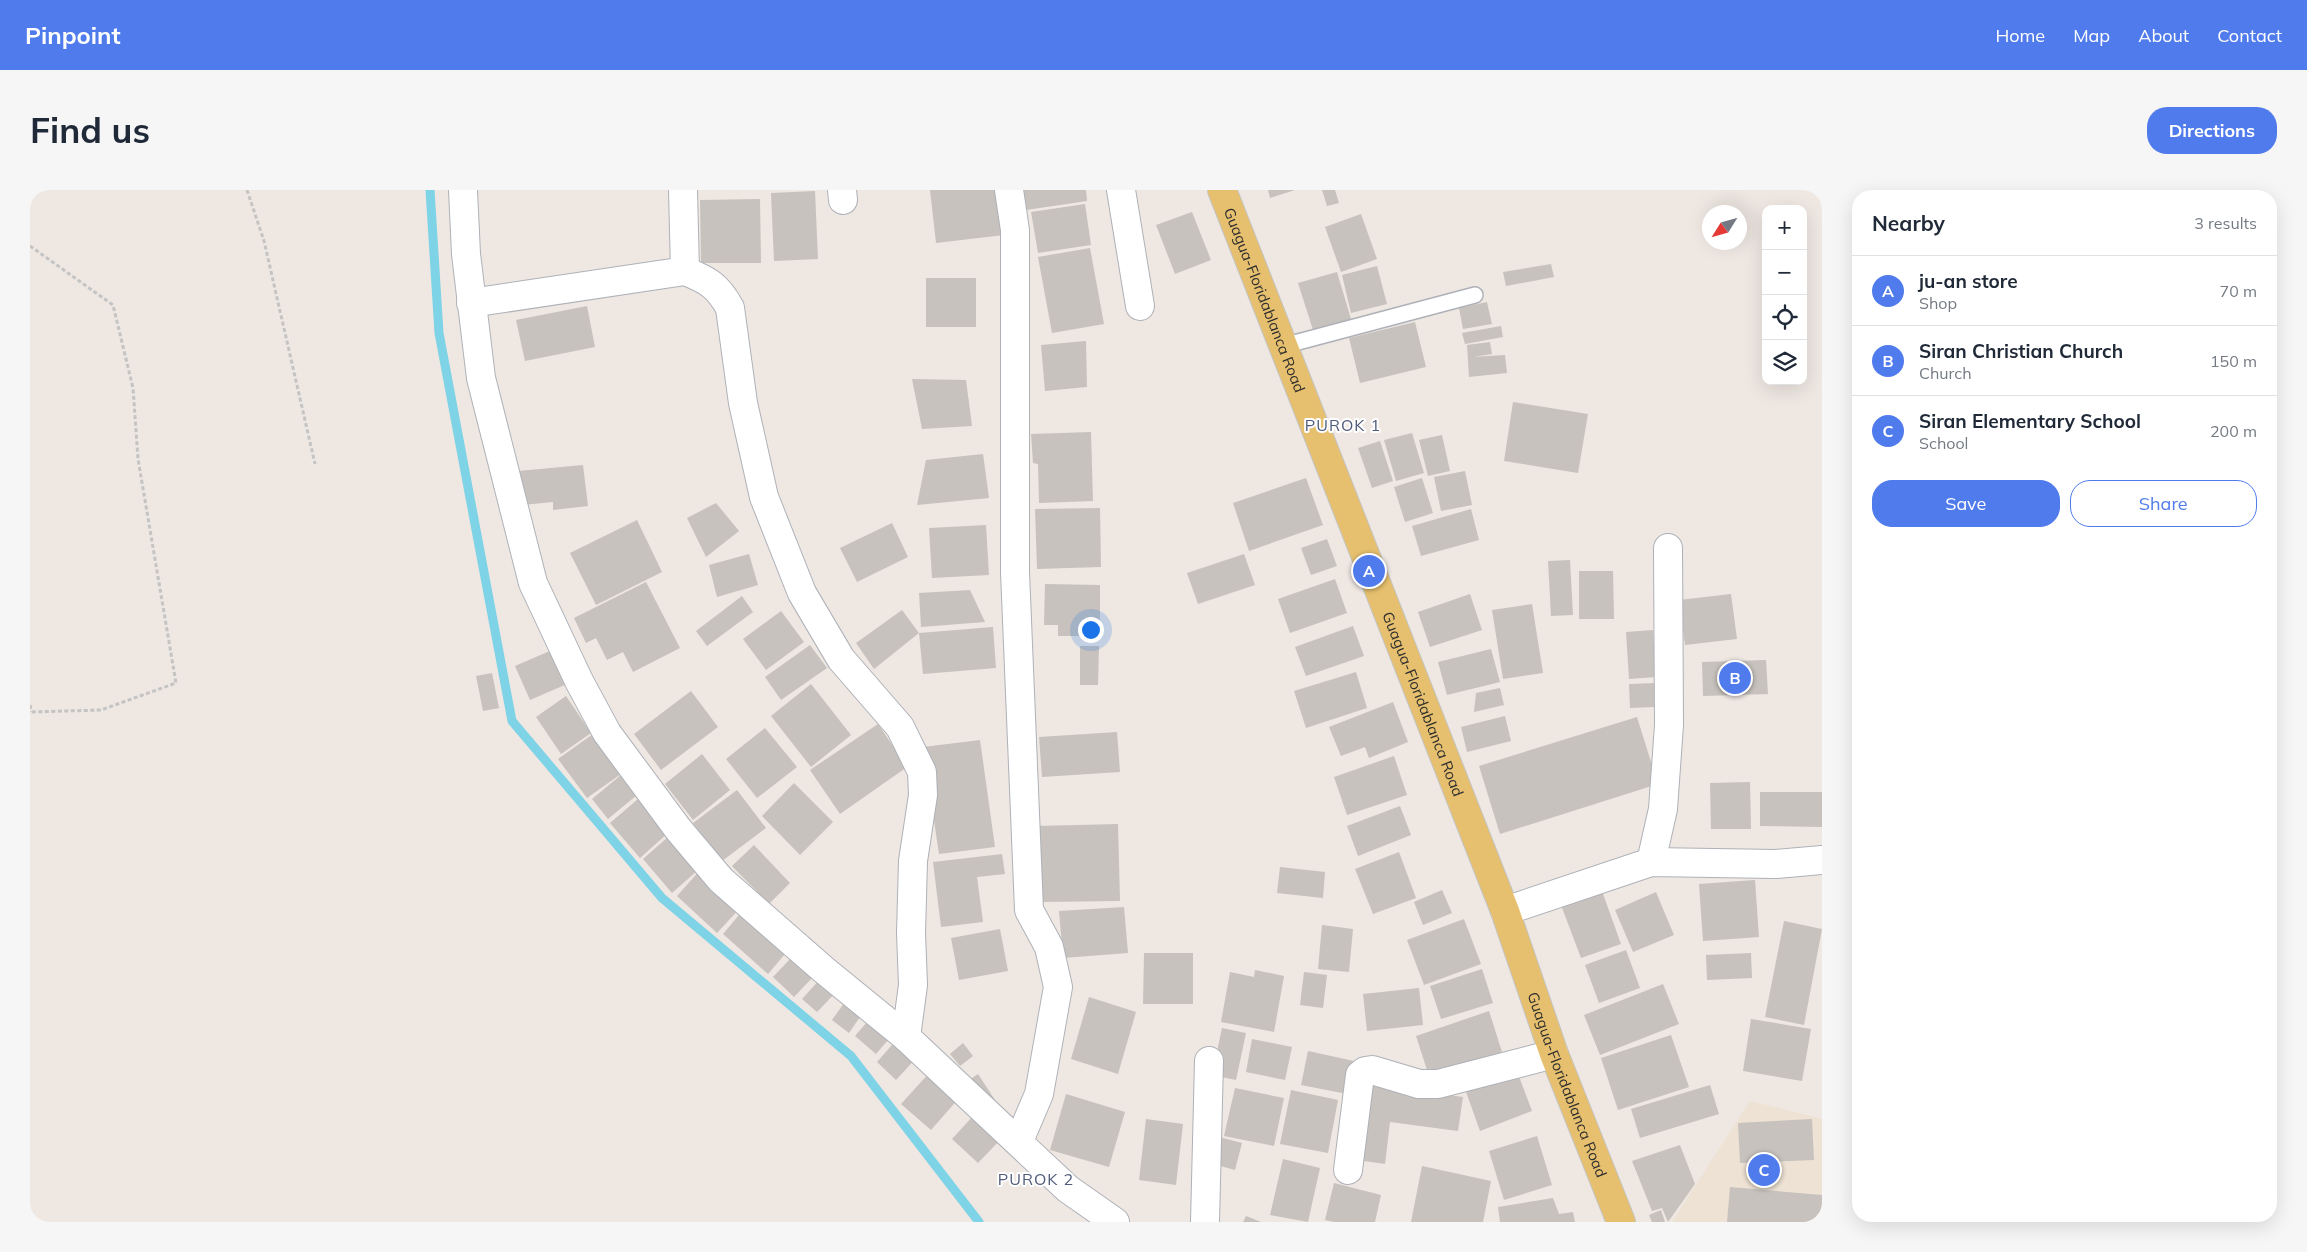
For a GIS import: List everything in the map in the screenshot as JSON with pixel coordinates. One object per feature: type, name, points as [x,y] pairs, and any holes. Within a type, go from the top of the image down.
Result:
[{"type":"main road","name":"Guagua-Floridablanca Road","points":[[1222,190],[1504,911],[1554,1054],[1621,1222]]},
{"type":"street","points":[[463,190],[471,303],[481,378],[533,584],[579,681],[608,733],[678,829],[722,880],[824,970],[906,1037],[1068,1189],[1115,1222]]},
{"type":"street","points":[[683,190],[685,271]]},
{"type":"street","points":[[1010,190],[1015,230],[1015,572],[1029,910],[1049,947],[1058,987],[1039,1094],[1019,1142]]},
{"type":"street","points":[[1120,190],[1140,306]]},
{"type":"street","points":[[471,303],[685,271],[709,280],[723,296],[730,308],[743,403],[764,496],[802,593],[841,659],[900,727],[922,772],[923,795],[913,861],[910,933],[913,985],[906,1037]]},
{"type":"street","points":[[1651,862],[1663,809],[1669,726],[1668,548]]},
{"type":"street","points":[[1504,911],[1651,862],[1776,864],[1822,860]]},
{"type":"street","points":[[1348,1170],[1360,1075],[1365,1071],[1372,1070],[1419,1084],[1438,1084],[1554,1054]]},
{"type":"street","points":[[1205,1222],[1209,1061]]},
{"type":"lane","points":[[1283,346],[1475,295]]},
{"type":"path","points":[[247,190],[264,242],[315,464]]},
{"type":"path","points":[[30,246],[113,305],[133,388],[138,458],[176,683],[100,710],[30,712],[30,705]]},
{"type":"shaded area","points":[[1750,1101],[1822,1119],[1822,1222],[1672,1222]]},
{"type":"building","points":[[930,190],[999,190],[1004,235],[936,243]]},
{"type":"building","points":[[1023,190],[1086,190],[1087,201],[1026,210]]},
{"type":"building","points":[[1268,190],[1295,190],[1270,198]]},
{"type":"building","points":[[1322,190],[1335,190],[1339,203],[1327,206]]},
{"type":"building","points":[[815,191],[818,259],[774,261],[771,193]]},
{"type":"building","points":[[760,199],[761,263],[701,263],[700,200]]},
{"type":"building","points":[[1085,204],[1091,245],[1038,253],[1031,212]]},
{"type":"building","points":[[1192,212],[1211,260],[1175,274],[1156,225]]},
{"type":"building","points":[[1361,214],[1377,259],[1341,272],[1325,227]]},
{"type":"building","points":[[1090,248],[1104,324],[1052,333],[1038,257]]},
{"type":"building","points":[[1551,264],[1554,277],[1506,286],[1503,272]]},
{"type":"building","points":[[1377,266],[1387,304],[1351,313],[1342,275]]},
{"type":"building","points":[[1337,272],[1351,319],[1313,330],[1298,283]]},
{"type":"building","points":[[926,278],[976,278],[976,327],[926,327]]},
{"type":"building","points":[[1487,302],[1492,324],[1463,329],[1459,308]]},
{"type":"building","points":[[587,306],[595,347],[525,361],[516,320]]},
{"type":"building","points":[[1415,322],[1426,367],[1360,383],[1349,338]]},
{"type":"building","points":[[1501,326],[1503,337],[1465,344],[1462,333]]},
{"type":"building","points":[[1086,341],[1087,387],[1045,391],[1041,345]]},
{"type":"building","points":[[1490,342],[1492,354],[1473,357],[1505,355],[1507,373],[1469,377],[1467,345]]},
{"type":"building","points":[[912,379],[966,380],[972,426],[922,429]]},
{"type":"building","points":[[1513,402],[1588,414],[1578,473],[1504,461]]},
{"type":"building","points":[[1091,432],[1093,501],[1039,503],[1038,464],[1033,463],[1031,434]]},
{"type":"building","points":[[1412,433],[1424,473],[1396,481],[1384,440]]},
{"type":"building","points":[[1442,435],[1450,471],[1428,476],[1419,440]]},
{"type":"building","points":[[1380,441],[1393,481],[1372,488],[1358,448]]},
{"type":"building","points":[[983,454],[989,498],[917,505],[926,460]]},
{"type":"building","points":[[583,465],[588,506],[553,510],[553,502],[522,505],[518,471]]},
{"type":"building","points":[[1465,471],[1472,505],[1441,511],[1434,477]]},
{"type":"building","points":[[1306,478],[1323,525],[1249,551],[1233,503]]},
{"type":"building","points":[[1422,478],[1433,513],[1405,522],[1394,487]]},
{"type":"building","points":[[716,503],[739,531],[706,557],[687,518]]},
{"type":"building","points":[[1100,508],[1101,567],[1037,569],[1035,509]]},
{"type":"building","points":[[1471,509],[1479,540],[1421,556],[1412,526]]},
{"type":"building","points":[[637,520],[662,572],[596,605],[570,553]]},
{"type":"building","points":[[892,523],[908,557],[857,582],[840,548]]},
{"type":"building","points":[[986,525],[989,575],[932,578],[929,528]]},
{"type":"building","points":[[1327,539],[1337,566],[1311,575],[1301,548]]},
{"type":"building","points":[[749,554],[758,585],[717,597],[709,565]]},
{"type":"building","points":[[1244,554],[1255,585],[1198,604],[1187,573]]},
{"type":"building","points":[[1570,560],[1573,615],[1551,616],[1548,561]]},
{"type":"building","points":[[1579,571],[1613,571],[1614,619],[1579,619]]},
{"type":"building","points":[[1335,579],[1347,613],[1290,633],[1278,599]]},
{"type":"building","points":[[646,582],[680,648],[633,672],[623,652],[607,660],[596,638],[586,643],[574,618]]},
{"type":"building","points":[[1045,584],[1100,585],[1100,627],[1079,627],[1079,636],[1058,636],[1058,625],[1044,625]]},
{"type":"building","points":[[970,590],[985,622],[921,627],[919,593]]},
{"type":"building","points":[[1470,594],[1482,630],[1430,647],[1418,612]]},
{"type":"building","points":[[1731,594],[1737,639],[1685,645],[1679,600]]},
{"type":"building","points":[[742,596],[753,612],[707,646],[696,631]]},
{"type":"building","points":[[1532,604],[1543,673],[1503,679],[1492,610]]},
{"type":"building","points":[[902,610],[919,633],[874,669],[856,643]]},
{"type":"building","points":[[781,611],[804,642],[766,670],[743,639]]},
{"type":"building","points":[[1353,626],[1364,656],[1306,676],[1295,647]]},
{"type":"building","points":[[993,627],[996,668],[923,674],[919,633]]},
{"type":"building","points":[[1653,630],[1656,677],[1629,679],[1626,632]]},
{"type":"building","points":[[810,645],[827,668],[781,700],[765,677]]},
{"type":"building","points":[[1080,646],[1099,646],[1098,685],[1080,685]]},
{"type":"building","points":[[1491,649],[1500,682],[1447,695],[1438,662]]},
{"type":"building","points":[[552,650],[567,684],[530,700],[515,666]]},
{"type":"building","points":[[1766,660],[1768,694],[1703,696],[1702,662]]},
{"type":"building","points":[[1356,672],[1367,708],[1306,728],[1294,691]]},
{"type":"building","points":[[492,673],[499,708],[483,711],[476,676]]},
{"type":"building","points":[[1655,683],[1655,707],[1630,708],[1629,684]]},
{"type":"building","points":[[811,684],[851,735],[811,767],[771,716]]},
{"type":"building","points":[[1500,688],[1504,705],[1474,712],[1476,693]]},
{"type":"building","points":[[691,691],[718,727],[661,770],[634,734]]},
{"type":"building","points":[[566,696],[591,733],[561,754],[536,717]]},
{"type":"building","points":[[1393,702],[1408,742],[1369,758],[1365,747],[1341,756],[1329,727]]},
{"type":"building","points":[[1505,716],[1511,741],[1467,752],[1461,727]]},
{"type":"building","points":[[1637,717],[1658,784],[1500,834],[1479,766]]},
{"type":"building","points":[[878,724],[907,767],[840,814],[810,770]]},
{"type":"building","points":[[765,728],[797,767],[757,798],[726,759]]},
{"type":"building","points":[[1117,732],[1120,772],[1042,777],[1039,737]]},
{"type":"building","points":[[593,734],[621,774],[587,798],[558,759]]},
{"type":"building","points":[[980,740],[995,847],[939,854],[923,747]]},
{"type":"building","points":[[702,754],[730,790],[693,820],[665,784]]},
{"type":"building","points":[[1394,756],[1407,795],[1347,815],[1334,777]]},
{"type":"building","points":[[621,775],[637,795],[608,819],[592,799]]},
{"type":"building","points":[[1750,782],[1751,829],[1711,829],[1710,783]]},
{"type":"building","points":[[794,783],[833,822],[800,855],[762,816]]},
{"type":"building","points":[[737,790],[766,828],[722,861],[693,823]]},
{"type":"building","points":[[1760,792],[1822,792],[1822,827],[1760,826]]},
{"type":"building","points":[[638,799],[668,833],[640,858],[610,823]]},
{"type":"building","points":[[1400,806],[1411,835],[1358,856],[1347,826]]},
{"type":"building","points":[[1118,824],[1120,901],[1040,902],[1038,826]]},
{"type":"building","points":[[668,837],[697,871],[672,893],[643,859]]},
{"type":"building","points":[[754,845],[790,883],[769,904],[732,866]]},
{"type":"building","points":[[1399,852],[1416,898],[1373,914],[1355,869]]},
{"type":"building","points":[[1002,854],[1005,874],[977,877],[983,922],[941,927],[933,862]]},
{"type":"building","points":[[1280,867],[1325,872],[1323,898],[1277,893]]},
{"type":"building","points":[[701,869],[741,907],[717,933],[677,896]]},
{"type":"building","points":[[1755,880],[1759,937],[1703,941],[1699,884]]},
{"type":"building","points":[[1442,890],[1452,913],[1423,925],[1414,902]]},
{"type":"building","points":[[1602,891],[1621,944],[1581,958],[1561,905]]},
{"type":"building","points":[[1656,892],[1674,935],[1633,952],[1615,910]]},
{"type":"building","points":[[1124,907],[1128,953],[1063,958],[1059,911]]},
{"type":"building","points":[[744,909],[790,948],[768,974],[723,934]]},
{"type":"building","points":[[1464,919],[1481,964],[1424,985],[1407,940]]},
{"type":"building","points":[[1784,921],[1822,929],[1804,1025],[1765,1017]]},
{"type":"building","points":[[1322,925],[1353,929],[1349,972],[1318,969]]},
{"type":"building","points":[[1000,929],[1008,971],[959,980],[951,938]]},
{"type":"building","points":[[1626,950],[1640,988],[1599,1003],[1585,965]]},
{"type":"building","points":[[1144,953],[1193,953],[1193,1004],[1143,1004]]},
{"type":"building","points":[[1751,953],[1752,978],[1707,980],[1706,955]]},
{"type":"building","points":[[791,958],[812,978],[794,997],[773,977]]},
{"type":"building","points":[[1482,969],[1493,1003],[1441,1019],[1430,986]]},
{"type":"building","points":[[1255,970],[1284,976],[1274,1032],[1221,1022],[1230,972],[1254,977]]},
{"type":"building","points":[[1304,972],[1327,975],[1323,1008],[1300,1005]]},
{"type":"building","points":[[823,976],[838,990],[817,1012],[802,999]]},
{"type":"building","points":[[1663,984],[1679,1024],[1600,1055],[1584,1015]]},
{"type":"building","points":[[1419,988],[1423,1025],[1367,1031],[1363,994]]},
{"type":"building","points":[[1089,997],[1136,1012],[1118,1074],[1071,1059]]},
{"type":"building","points":[[847,999],[864,1011],[849,1033],[832,1020]]},
{"type":"building","points":[[1489,1011],[1502,1052],[1429,1076],[1416,1036]]},
{"type":"building","points":[[873,1015],[894,1033],[876,1054],[855,1036]]},
{"type":"building","points":[[1751,1019],[1811,1029],[1802,1081],[1743,1071]]},
{"type":"building","points":[[1222,1028],[1246,1033],[1236,1080],[1212,1075]]},
{"type":"building","points":[[1671,1035],[1689,1087],[1618,1110],[1601,1058]]},
{"type":"building","points":[[899,1037],[918,1056],[896,1080],[877,1062]]},
{"type":"building","points":[[1252,1039],[1292,1047],[1285,1080],[1246,1072]]},
{"type":"building","points":[[963,1043],[973,1056],[960,1066],[950,1054]]},
{"type":"building","points":[[1308,1051],[1354,1061],[1347,1094],[1301,1085]]},
{"type":"building","points":[[1517,1071],[1532,1111],[1480,1131],[1465,1089]]},
{"type":"building","points":[[930,1072],[959,1098],[931,1130],[901,1104]]},
{"type":"building","points":[[978,1074],[995,1100],[986,1106],[969,1080]]},
{"type":"building","points":[[1367,1084],[1463,1097],[1458,1131],[1390,1122],[1385,1164],[1357,1160]]},
{"type":"building","points":[[1710,1085],[1719,1114],[1640,1138],[1631,1109]]},
{"type":"building","points":[[1235,1088],[1284,1098],[1274,1146],[1224,1136]]},
{"type":"building","points":[[1291,1090],[1338,1100],[1328,1153],[1280,1144]]},
{"type":"building","points":[[1066,1094],[1125,1112],[1109,1167],[1050,1150]]},
{"type":"building","points":[[973,1116],[999,1141],[978,1163],[952,1139]]},
{"type":"building","points":[[1146,1119],[1183,1124],[1176,1185],[1139,1180]]},
{"type":"building","points":[[1812,1119],[1814,1160],[1740,1163],[1738,1123]]},
{"type":"building","points":[[1537,1136],[1552,1185],[1504,1200],[1489,1151]]},
{"type":"building","points":[[1219,1137],[1242,1143],[1235,1170],[1213,1164]]},
{"type":"building","points":[[1680,1145],[1695,1184],[1668,1222],[1662,1208],[1652,1211],[1632,1161]]},
{"type":"building","points":[[1283,1159],[1320,1168],[1308,1222],[1270,1215]]},
{"type":"building","points":[[1422,1166],[1491,1181],[1483,1222],[1411,1222]]},
{"type":"building","points":[[1334,1183],[1381,1195],[1375,1222],[1334,1222],[1325,1220]]},
{"type":"building","points":[[1730,1187],[1822,1195],[1822,1222],[1727,1222]]},
{"type":"building","points":[[1553,1198],[1559,1214],[1573,1212],[1575,1222],[1500,1222],[1498,1207]]},
{"type":"building","points":[[1661,1210],[1665,1222],[1652,1222],[1649,1215]]},
{"type":"building","points":[[1246,1216],[1261,1222],[1243,1222]]},
{"type":"waterway","points":[[430,190],[439,333],[512,721],[662,898],[851,1056],[979,1222]]},
{"type":"place","name":"ju-an store","points":[[1369,571]]},
{"type":"place","name":"Siran Christian Church","points":[[1735,678]]},
{"type":"place","name":"Siran Elementary School","points":[[1764,1170]]},
{"type":"district","name":"PUROK 1","points":[[1343,425]]},
{"type":"district","name":"PUROK 2","points":[[1036,1179]]}]
